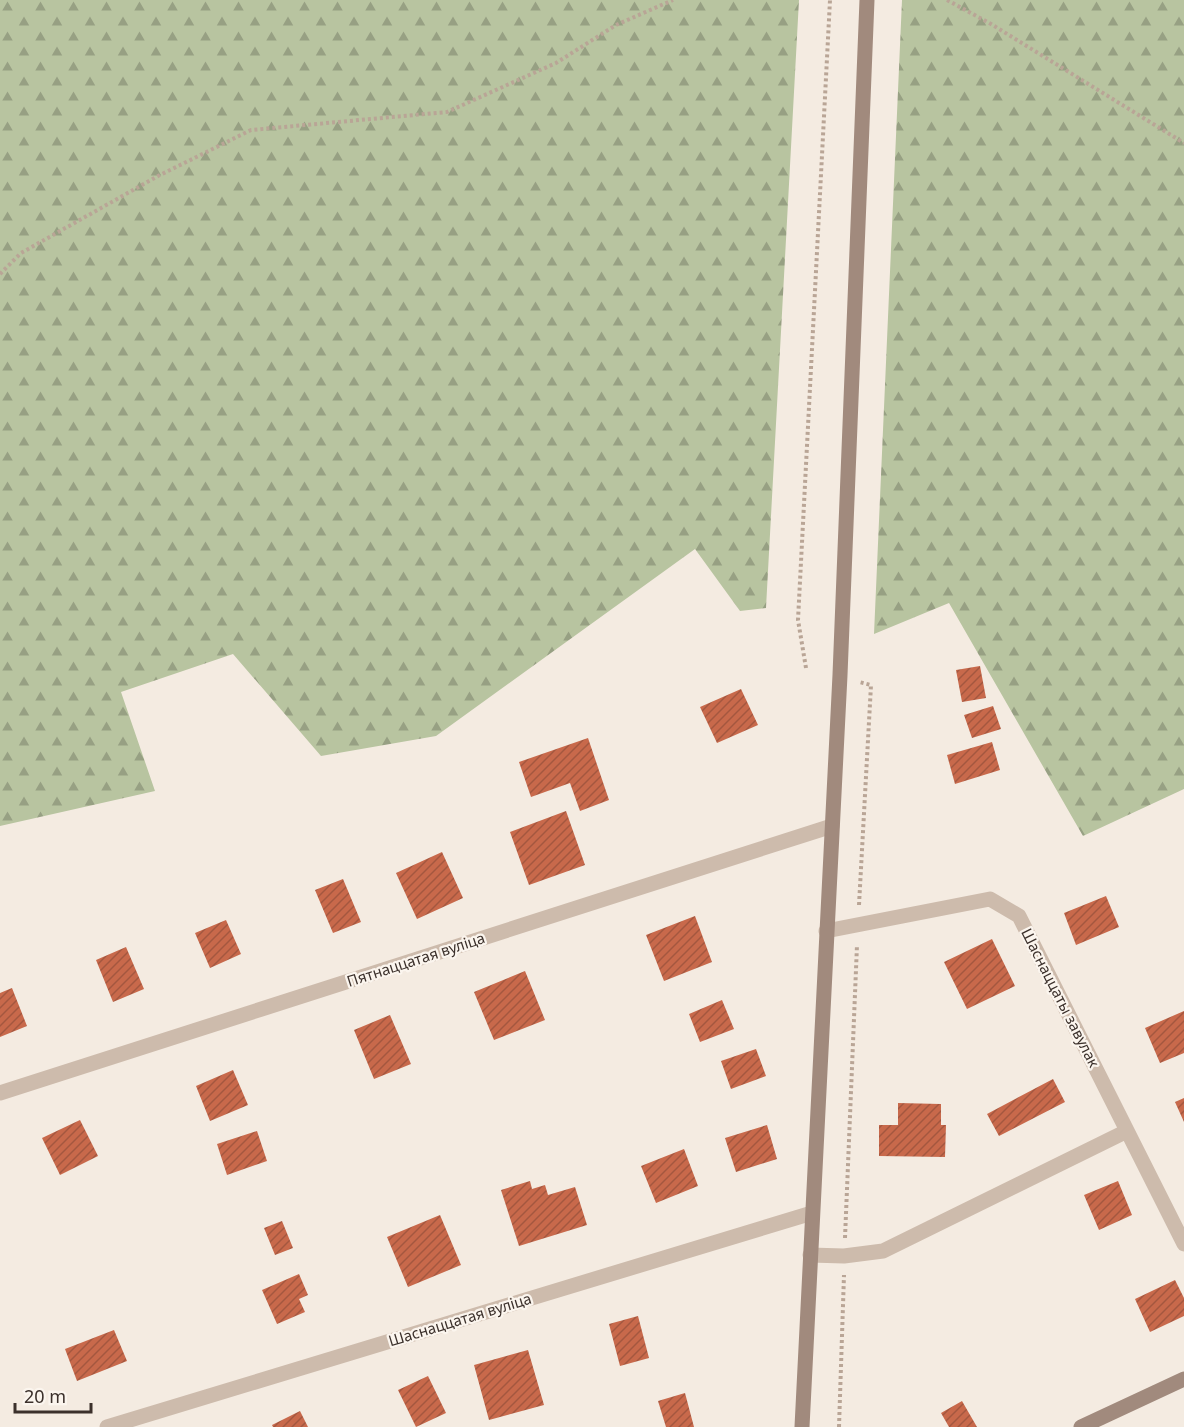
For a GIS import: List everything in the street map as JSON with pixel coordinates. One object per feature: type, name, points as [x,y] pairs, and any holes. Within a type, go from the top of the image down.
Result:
[{"type":"main road","points":[[802,1427],[840,675],[867,0]]},
{"type":"main road","points":[[1081,1427],[1184,1379]]},
{"type":"street","name":"Пятнаццатая вуліца","points":[[0,1093],[831,826]]},
{"type":"street","name":"Шаснаццаты завулак","points":[[826,931],[990,899],[1019,916],[1184,1244]]},
{"type":"street","points":[[810,1255],[844,1256],[883,1251],[1127,1131]]},
{"type":"street","name":"Шаснаццатая вуліца","points":[[107,1427],[812,1213]]},
{"type":"path","points":[[0,273],[21,253],[158,176],[251,130],[447,112],[556,63],[616,25],[673,0]]},
{"type":"path","points":[[806,668],[798,620],[830,0]]},
{"type":"path","points":[[946,0],[991,24],[1184,143]]},
{"type":"path","points":[[838,1427],[858,924],[871,685],[853,680]]},
{"type":"green space","points":[[0,0],[799,0],[766,608],[740,611],[695,549],[436,736],[321,756],[233,654],[121,692],[155,791],[0,826]]},
{"type":"green space","points":[[902,0],[1184,0],[1184,789],[1083,836],[949,603],[874,634]]},
{"type":"building","points":[[980,666],[986,698],[962,702],[956,670]]},
{"type":"building","points":[[741,689],[758,725],[717,743],[700,707]]},
{"type":"building","points":[[993,706],[1001,729],[972,738],[964,715]]},
{"type":"building","points":[[588,738],[609,800],[580,811],[570,783],[531,797],[519,762]]},
{"type":"building","points":[[992,742],[1000,770],[955,784],[947,755]]},
{"type":"building","points":[[566,811],[585,865],[529,885],[510,832]]},
{"type":"building","points":[[442,852],[463,898],[417,919],[396,873]]},
{"type":"building","points":[[343,879],[361,922],[333,933],[315,890]]},
{"type":"building","points":[[1106,896],[1119,927],[1076,945],[1064,913]]},
{"type":"building","points":[[695,916],[712,962],[664,981],[646,935]]},
{"type":"building","points":[[226,920],[241,954],[210,968],[195,933]]},
{"type":"building","points":[[992,939],[1015,986],[967,1009],[944,962]]},
{"type":"building","points":[[126,947],[144,989],[113,1002],[96,960]]},
{"type":"building","points":[[525,971],[545,1020],[494,1040],[474,992]]},
{"type":"building","points":[[12,988],[27,1026],[0,1037],[0,993]]},
{"type":"building","points":[[722,1000],[734,1029],[700,1042],[689,1014]]},
{"type":"building","points":[[1184,1011],[1184,1053],[1160,1063],[1145,1028]]},
{"type":"building","points":[[390,1015],[411,1064],[374,1079],[354,1030]]},
{"type":"building","points":[[756,1049],[766,1076],[731,1089],[721,1061]]},
{"type":"building","points":[[233,1070],[248,1105],[210,1121],[196,1086]]},
{"type":"building","points":[[1053,1079],[1065,1102],[999,1136],[987,1114]]},
{"type":"building","points":[[1184,1098],[1184,1122],[1175,1102]]},
{"type":"building","points":[[898,1103],[941,1104],[941,1125],[946,1125],[945,1157],[879,1156],[879,1125],[898,1125]]},
{"type":"building","points":[[80,1120],[98,1156],[60,1175],[42,1138]]},
{"type":"building","points":[[767,1125],[777,1159],[736,1172],[725,1138]]},
{"type":"building","points":[[257,1131],[267,1161],[227,1175],[217,1144]]},
{"type":"building","points":[[684,1149],[698,1186],[656,1203],[641,1166]]},
{"type":"building","points":[[530,1181],[532,1189],[545,1185],[548,1195],[575,1187],[587,1225],[519,1246],[501,1190]]},
{"type":"building","points":[[1118,1181],[1132,1215],[1099,1230],[1084,1195]]},
{"type":"building","points":[[440,1215],[461,1265],[408,1287],[387,1237]]},
{"type":"building","points":[[282,1221],[293,1248],[275,1255],[264,1228]]},
{"type":"building","points":[[299,1274],[308,1295],[299,1299],[305,1312],[277,1324],[262,1290]]},
{"type":"building","points":[[1175,1280],[1184,1298],[1184,1316],[1150,1332],[1135,1299]]},
{"type":"building","points":[[638,1316],[649,1358],[620,1366],[609,1324]]},
{"type":"building","points":[[114,1330],[127,1361],[77,1381],[65,1349]]},
{"type":"building","points":[[528,1350],[544,1405],[489,1420],[474,1365]]},
{"type":"building","points":[[428,1376],[446,1413],[416,1427],[398,1390]]},
{"type":"building","points":[[685,1393],[694,1427],[666,1427],[658,1401]]},
{"type":"building","points":[[962,1401],[977,1427],[949,1427],[941,1413]]},
{"type":"building","points":[[300,1411],[308,1427],[273,1427],[272,1425]]}]
